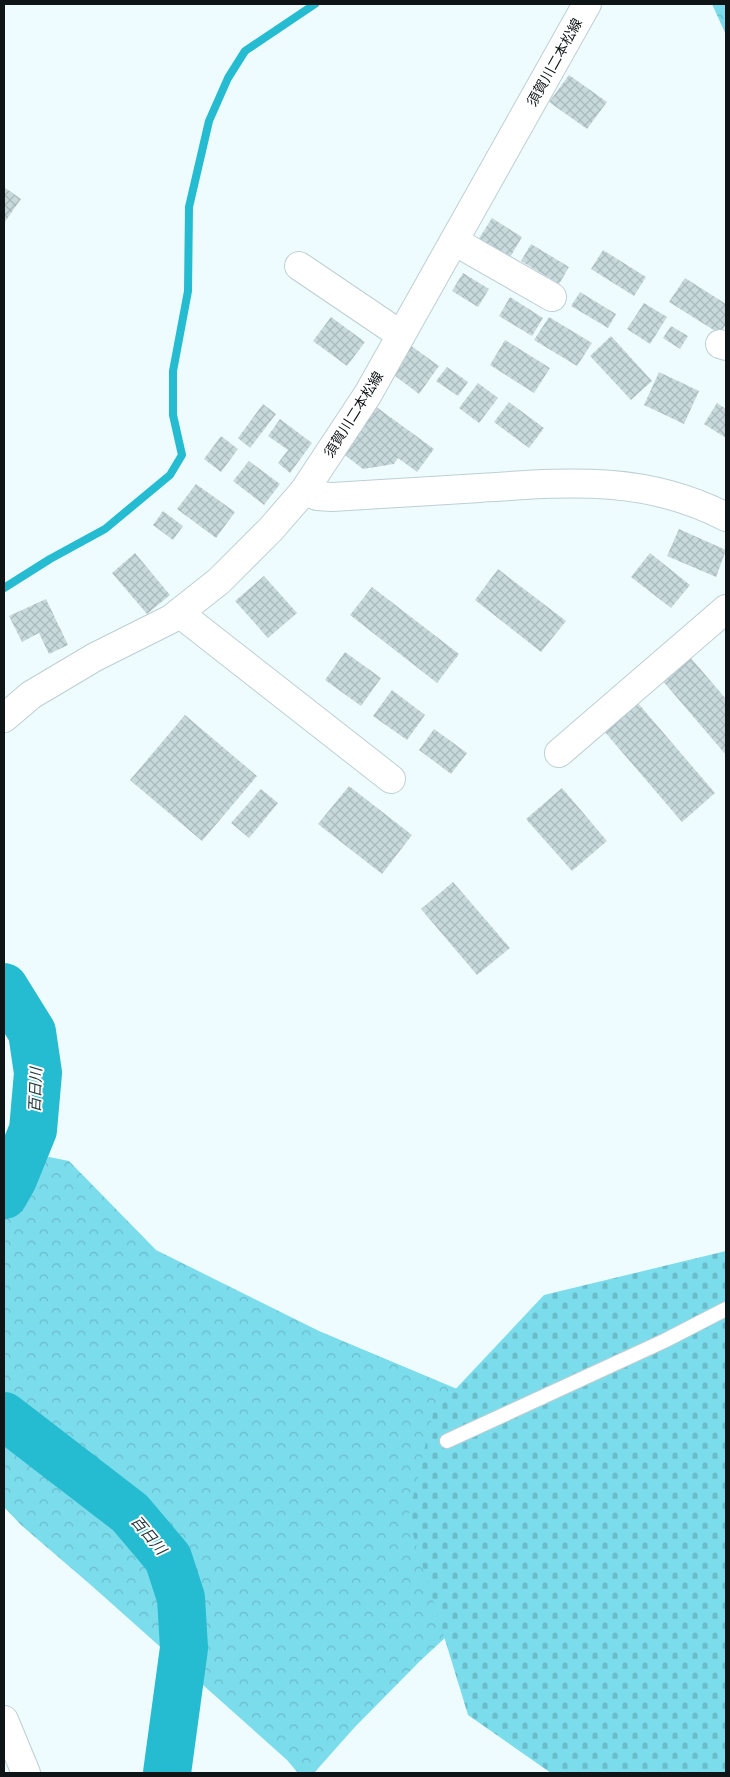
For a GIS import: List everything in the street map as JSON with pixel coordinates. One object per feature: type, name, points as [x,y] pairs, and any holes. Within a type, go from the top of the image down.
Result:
[{"type":"street","name":"須賀川二本松線","points":[[4,718],[31,695],[95,657],[171,619],[179,613],[219,581],[271,529],[304,491],[368,394],[587,4]]},
{"type":"street","points":[[454,241],[552,297]]},
{"type":"street","points":[[299,266],[401,335]]},
{"type":"street","points":[[304,491],[317,496],[332,497],[560,482],[605,483],[645,489],[674,496],[708,508],[726,517]]},
{"type":"street","points":[[559,753],[726,609]]},
{"type":"street","points":[[179,613],[391,779]]},
{"type":"street","points":[[4,1720],[26,1773]]},
{"type":"lane","points":[[448,1441],[664,1341],[726,1309]]},
{"type":"green space","points":[[712,4],[726,4],[726,35]]},
{"type":"green space","points":[[4,1148],[69,1161],[156,1250],[319,1331],[469,1394],[523,1566],[420,1661],[354,1728],[314,1773],[298,1773],[287,1760],[21,1525],[4,1507]]},
{"type":"green space","points":[[726,1251],[726,1773],[551,1773],[468,1715],[408,1518],[433,1413],[544,1295]]},
{"type":"building","points":[[569,75],[607,102],[587,129],[549,102]]},
{"type":"building","points":[[4,187],[21,199],[4,223]]},
{"type":"building","points":[[492,218],[522,237],[509,259],[478,240]]},
{"type":"building","points":[[531,244],[569,267],[559,284],[521,261]]},
{"type":"building","points":[[603,250],[646,277],[634,296],[591,269]]},
{"type":"building","points":[[463,273],[489,289],[478,307],[452,291]]},
{"type":"building","points":[[685,278],[726,304],[726,324],[720,334],[669,302]]},
{"type":"building","points":[[580,292],[616,314],[608,328],[571,306]]},
{"type":"building","points":[[510,297],[543,318],[532,336],[499,316]]},
{"type":"building","points":[[644,303],[667,317],[650,344],[627,329]]},
{"type":"building","points":[[331,317],[365,342],[347,366],[313,341]]},
{"type":"building","points":[[549,317],[592,343],[577,366],[534,340]]},
{"type":"building","points":[[671,326],[688,336],[680,349],[663,338]]},
{"type":"building","points":[[611,336],[652,381],[631,400],[590,356]]},
{"type":"building","points":[[505,340],[550,368],[534,393],[490,365]]},
{"type":"building","points":[[410,345],[439,366],[419,394],[390,372]]},
{"type":"building","points":[[447,367],[468,382],[458,396],[436,381]]},
{"type":"building","points":[[659,372],[699,391],[684,424],[644,405]]},
{"type":"building","points":[[478,383],[498,398],[479,423],[459,408]]},
{"type":"building","points":[[509,402],[544,428],[529,448],[494,422]]},
{"type":"building","points":[[717,403],[726,409],[726,438],[704,424]]},
{"type":"building","points":[[263,404],[276,414],[250,448],[238,438]]},
{"type":"building","points":[[375,406],[434,449],[417,472],[398,458],[394,464],[363,469],[341,452]]},
{"type":"building","points":[[280,419],[312,443],[290,473],[278,463],[288,450],[268,436]]},
{"type":"building","points":[[221,436],[238,449],[221,472],[204,459]]},
{"type":"building","points":[[249,461],[280,484],[264,505],[233,481]]},
{"type":"building","points":[[196,484],[235,512],[216,538],[177,509]]},
{"type":"building","points":[[163,511],[183,526],[173,540],[153,525]]},
{"type":"building","points":[[679,529],[726,550],[716,577],[667,556]]},
{"type":"building","points":[[135,553],[170,595],[147,614],[112,573]]},
{"type":"building","points":[[650,553],[690,585],[671,608],[631,577]]},
{"type":"building","points":[[498,569],[566,621],[541,652],[475,600]]},
{"type":"building","points":[[264,576],[297,613],[268,638],[235,601]]},
{"type":"building","points":[[372,587],[459,654],[437,683],[350,615]]},
{"type":"building","points":[[46,599],[68,645],[49,654],[39,633],[22,642],[9,616]]},
{"type":"building","points":[[345,652],[381,678],[361,706],[325,680]]},
{"type":"building","points":[[690,657],[726,699],[726,755],[662,680]]},
{"type":"building","points":[[392,690],[425,715],[407,740],[373,716]]},
{"type":"building","points":[[637,702],[715,793],[682,822],[604,731]]},
{"type":"building","points":[[185,715],[257,776],[202,841],[130,780]]},
{"type":"building","points":[[434,729],[467,753],[451,774],[419,750]]},
{"type":"building","points":[[349,786],[412,835],[382,874],[318,824]]},
{"type":"building","points":[[562,788],[607,841],[572,871],[526,819]]},
{"type":"building","points":[[261,789],[278,803],[249,838],[231,823]]},
{"type":"building","points":[[453,882],[510,948],[477,975],[421,909]]},
{"type":"waterway","points":[[4,588],[50,559],[105,529],[170,475],[182,455],[173,415],[173,371],[188,291],[189,207],[209,121],[228,78],[245,51],[315,4]]},
{"type":"waterway","name":"百日川","points":[[4,987],[32,1032],[38,1073],[33,1130],[13,1179],[4,1195]]},
{"type":"waterway","name":"百日川","points":[[4,1416],[130,1513],[168,1558],[181,1598],[184,1648],[167,1773]]}]
